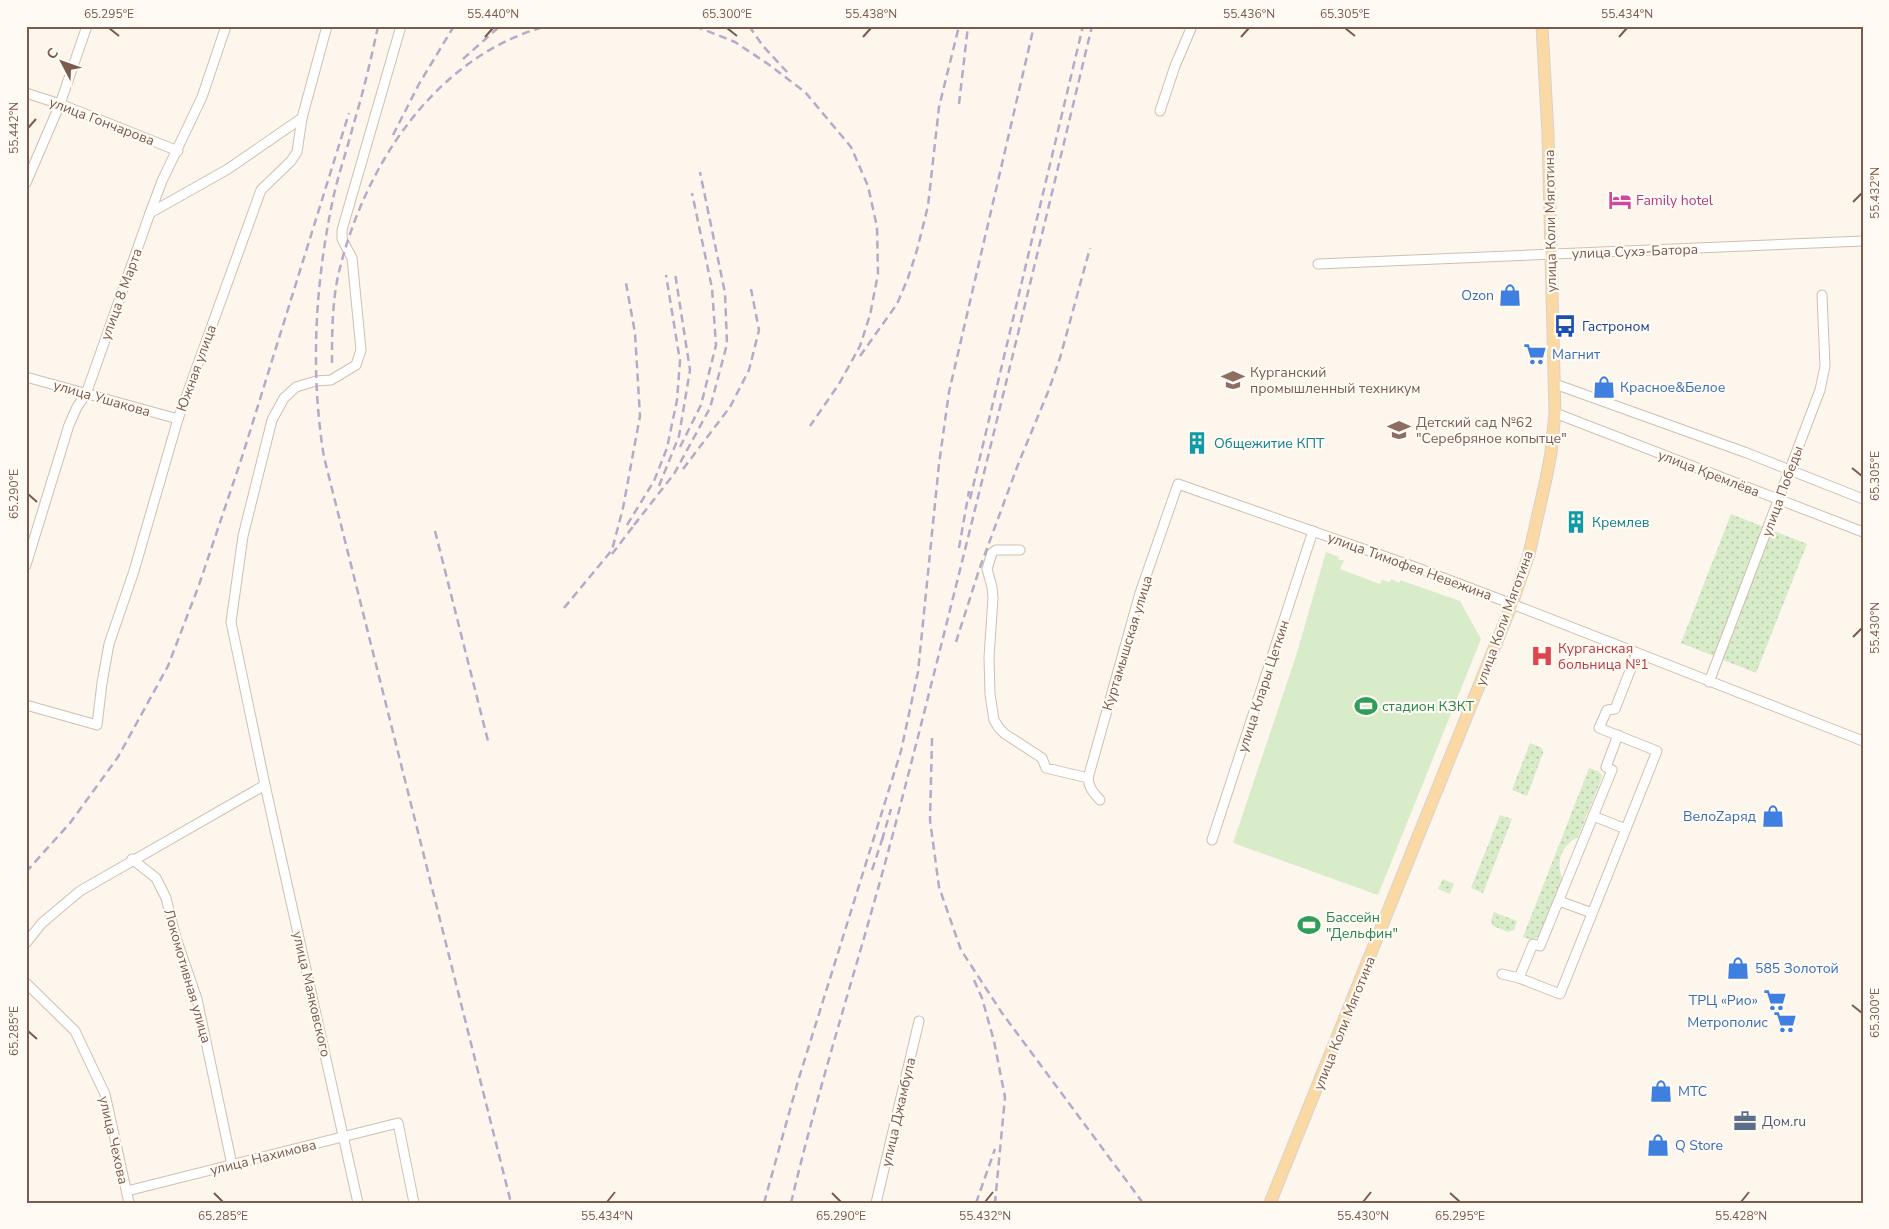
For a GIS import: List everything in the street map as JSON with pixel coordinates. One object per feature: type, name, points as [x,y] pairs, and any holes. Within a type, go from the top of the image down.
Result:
[{"type":"main road","name":"улица Коли Мяготина","points":[[1270,1203],[1512,604],[1529,554],[1551,453],[1555,414],[1548,134],[1542,26]]},
{"type":"street","points":[[26,183],[60,104],[87,26]]},
{"type":"street","name":"улица 8 Марта","points":[[26,565],[70,425],[77,407],[86,394],[162,181],[178,151],[202,97],[226,26]]},
{"type":"street","name":"Южная улица","points":[[26,705],[97,724],[109,644],[134,571],[178,419],[260,190],[291,161],[297,152],[302,118],[327,26]]},
{"type":"street","name":"улица Маяковского","points":[[358,1203],[265,785],[231,622],[243,536],[272,420],[284,398],[296,387],[316,381],[331,380],[356,365],[360,350],[352,258],[342,239],[342,230],[402,26]]},
{"type":"street","points":[[1160,111],[1175,66],[1192,26]]},
{"type":"street","name":"улица Гончарова","points":[[26,93],[60,104],[178,151]]},
{"type":"street","points":[[150,213],[228,169],[302,118]]},
{"type":"street","name":"улица Сухэ-Батора","points":[[1318,264],[1863,242]]},
{"type":"street","name":"улица Победы","points":[[1709,682],[1820,390],[1825,366],[1822,295]]},
{"type":"street","name":"улица Ушакова","points":[[26,377],[178,419]]},
{"type":"street","points":[[1555,384],[1679,427],[1863,499]]},
{"type":"street","name":"улица Кремлёва","points":[[1555,414],[1863,532]]},
{"type":"street","name":"улица Тимофея Невежина","points":[[1178,484],[1512,604],[1863,741]]},
{"type":"street","name":"Куртамышская улица","points":[[1088,778],[1140,593],[1178,484]]},
{"type":"street","name":"улица Клары Цеткин","points":[[1212,840],[1313,531]]},
{"type":"street","points":[[1020,550],[996,550],[992,554],[987,568],[992,587],[989,657],[990,694],[994,720],[1005,734],[1042,758],[1046,768],[1088,778],[1092,791],[1100,800]]},
{"type":"street","points":[[1502,974],[1520,978],[1560,994],[1657,751],[1599,728],[1607,710],[1615,709],[1636,653]]},
{"type":"street","points":[[1520,978],[1533,944],[1540,946],[1612,770],[1606,767],[1618,735]]},
{"type":"street","points":[[26,943],[42,923],[80,891],[132,859],[265,785]]},
{"type":"street","points":[[1593,816],[1626,829]]},
{"type":"street","name":"Локомотивная улица","points":[[132,859],[156,878],[166,898],[176,938],[197,998],[232,1165]]},
{"type":"street","points":[[1559,901],[1592,914]]},
{"type":"street","name":"улица Чехова","points":[[26,983],[75,1031],[104,1094],[129,1203]]},
{"type":"street","name":"улица Джамбула","points":[[876,1203],[919,1022]]},
{"type":"street","name":"улица Нахимова","points":[[127,1191],[398,1123],[414,1203]]},
{"type":"green space","points":[[1731,514],[1807,544],[1756,673],[1681,643]]},
{"type":"green space","name":"стадион КЗКТ","points":[[1326,552],[1339,557],[1338,560],[1344,560],[1340,569],[1380,584],[1382,580],[1390,582],[1391,579],[1399,583],[1400,580],[1460,601],[1481,639],[1378,895],[1233,843],[1296,656]]},
{"type":"green space","points":[[1530,743],[1542,748],[1543,753],[1527,796],[1512,790]]},
{"type":"green space","points":[[1589,768],[1598,771],[1602,775],[1601,780],[1578,837],[1567,845],[1561,854],[1560,872],[1562,878],[1541,935],[1532,940],[1523,937]]},
{"type":"green space","points":[[1500,815],[1512,819],[1483,893],[1471,888]]},
{"type":"green space","points":[[1443,879],[1454,884],[1450,894],[1438,889]]},
{"type":"green space","points":[[1494,912],[1517,921],[1514,930],[1508,932],[1493,926],[1491,921]]},
{"type":"railway","points":[[378,26],[370,64],[335,190],[322,263],[316,328],[317,393],[320,425],[324,457],[511,1203]]},
{"type":"railway","points":[[393,135],[419,84],[454,26]]},
{"type":"railway","points":[[463,59],[500,26]]},
{"type":"railway","points":[[332,363],[333,309],[338,276],[350,235],[365,196],[385,157],[409,122],[438,90],[470,63],[507,41],[547,26]]},
{"type":"railway","points":[[695,26],[735,42],[805,92],[851,147],[868,186],[877,227],[878,274],[870,315],[860,346],[839,384],[810,426]]},
{"type":"railway","points":[[749,26],[763,46],[787,72]]},
{"type":"railway","points":[[860,356],[897,304],[917,250],[928,206],[939,107],[959,26]]},
{"type":"railway","points":[[959,104],[968,26]]},
{"type":"railway","points":[[764,1203],[798,1081],[901,751],[918,672],[939,464],[949,392],[1034,26]]},
{"type":"railway","points":[[970,499],[1083,26]]},
{"type":"railway","points":[[791,1203],[815,1108],[882,873],[921,726],[1092,26]]},
{"type":"railway","points":[[26,872],[70,823],[118,757],[168,666],[199,585],[242,457],[349,113]]},
{"type":"railway","points":[[634,525],[674,474],[710,408],[727,344],[725,293],[700,172]]},
{"type":"railway","points":[[680,447],[701,405],[716,345],[712,288],[692,193]]},
{"type":"railway","points":[[956,642],[979,570],[1060,358],[1090,248]]},
{"type":"railway","points":[[659,486],[679,436],[690,370],[675,273]]},
{"type":"railway","points":[[627,525],[654,481],[667,448],[677,400],[680,361],[666,275]]},
{"type":"railway","points":[[564,608],[612,550],[623,508],[640,416],[635,333],[626,283]]},
{"type":"railway","points":[[683,469],[730,407],[749,370],[759,330],[751,289]]},
{"type":"railway","points":[[959,548],[969,491]]},
{"type":"railway","points":[[612,554],[638,520]]},
{"type":"railway","points":[[435,531],[488,741]]},
{"type":"railway","points":[[932,738],[930,820],[939,887],[961,950],[1002,1013],[1143,1203]]},
{"type":"railway","points":[[882,840],[891,809]]},
{"type":"railway","points":[[872,870],[884,834]]},
{"type":"railway","points":[[974,980],[982,998],[994,1041],[1005,1097],[995,1203]]},
{"type":"railway","points":[[976,1203],[995,1149]]},
{"type":"place","name":"Family hotel","points":[[1620,200]]},
{"type":"place","name":"Ozon","points":[[1510,295]]},
{"type":"place","name":"Гастроном","points":[[1565,326]]},
{"type":"place","name":"Магнит","points":[[1535,354]]},
{"type":"place","name":"Курганский промышленный техникум","points":[[1233,380]]},
{"type":"place","name":"Красное&Белое","points":[[1604,387]]},
{"type":"place","name":"Детский сад №62 \"Серебряное копытце\"","points":[[1399,430]]},
{"type":"place","name":"Общежитие КПТ","points":[[1197,443]]},
{"type":"place","name":"Кремлев","points":[[1576,522]]},
{"type":"place","name":"Курганская больница №1","points":[[1542,656]]},
{"type":"place","name":"стадион КЗКТ","points":[[1366,706]]},
{"type":"place","name":"ВелоZаряд","points":[[1773,816]]},
{"type":"place","name":"Бассейн \"Дельфин\"","points":[[1309,925]]},
{"type":"place","name":"585 Золотой","points":[[1738,968]]},
{"type":"place","name":"ТРЦ «Рио»","points":[[1775,1000]]},
{"type":"place","name":"Метрополис","points":[[1785,1022]]},
{"type":"place","name":"МТС","points":[[1661,1091]]},
{"type":"place","name":"Дом.ru","points":[[1745,1121]]},
{"type":"place","name":"Q Store","points":[[1658,1145]]}]
